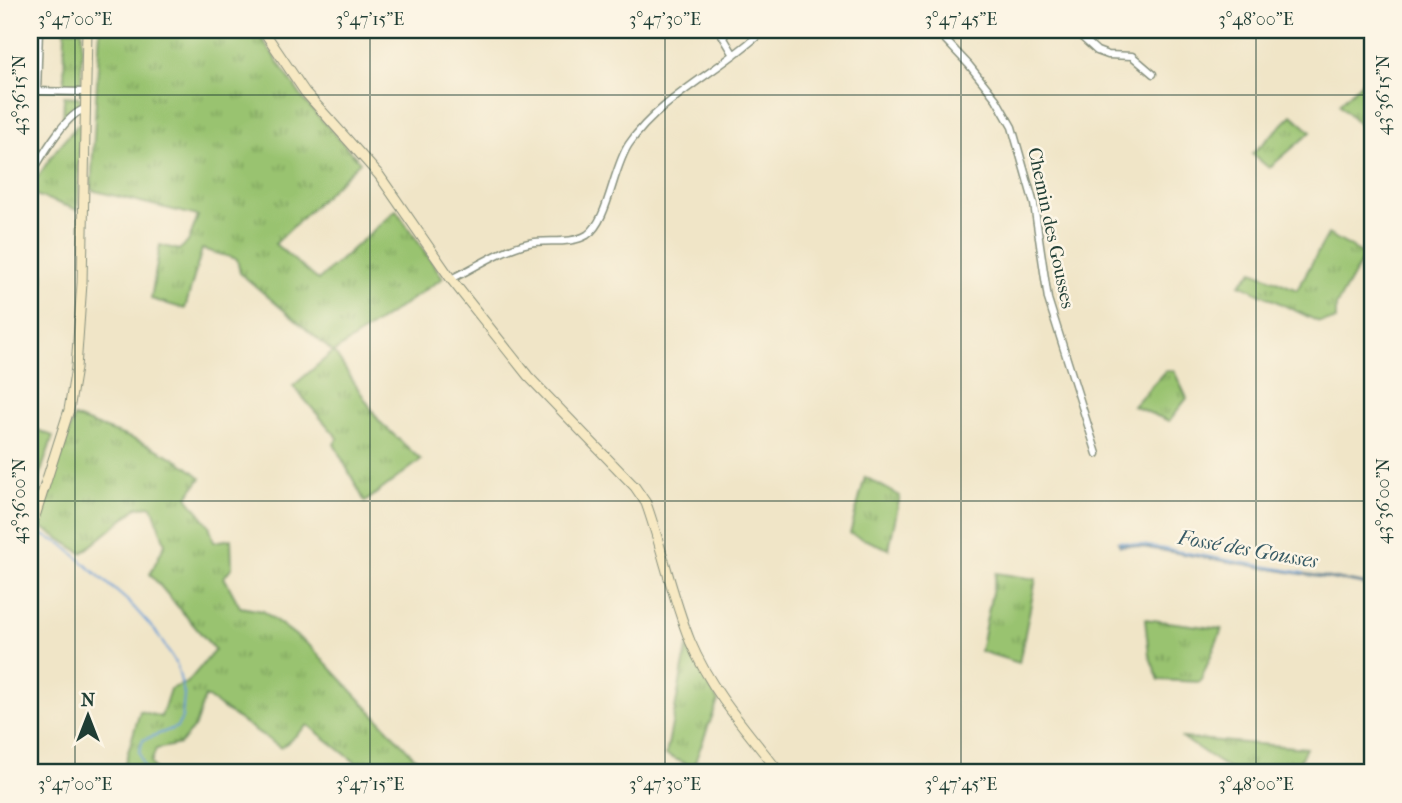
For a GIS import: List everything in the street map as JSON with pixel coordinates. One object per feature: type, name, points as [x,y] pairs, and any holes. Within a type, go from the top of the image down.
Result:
[{"type":"street","points":[[39,30],[33,91],[85,92]]},
{"type":"street","points":[[30,532],[69,410],[76,368],[82,284],[87,30]]},
{"type":"street","points":[[263,30],[310,99],[379,175],[451,279],[528,376],[635,487],[646,503],[683,620],[701,664],[731,712],[780,773]]},
{"type":"street","points":[[719,30],[734,55]]},
{"type":"street","points":[[451,279],[523,245],[578,238],[589,234],[601,218],[617,168],[629,144],[653,117],[764,30]]},
{"type":"street","name":"Chemin des Gousses","points":[[936,30],[996,99],[1012,127],[1034,204],[1048,299],[1097,454]]},
{"type":"street","points":[[1074,30],[1097,51],[1108,55],[1132,56],[1153,74]]},
{"type":"street","points":[[30,176],[69,120],[78,110],[85,109]]},
{"type":"green space","points":[[65,30],[82,30],[79,87],[64,86]]},
{"type":"green space","points":[[100,30],[256,30],[306,103],[360,162],[275,244],[318,280],[396,210],[443,278],[334,352],[380,422],[421,460],[365,502],[334,444],[338,438],[293,386],[333,352],[240,273],[237,259],[202,249],[185,309],[151,299],[160,245],[179,250],[188,242],[198,216],[91,190]]},
{"type":"green space","points":[[1372,72],[1372,137],[1339,104]]},
{"type":"green space","points":[[64,96],[79,97],[81,102],[63,124]]},
{"type":"green space","points":[[1292,115],[1311,132],[1269,168],[1252,154]]},
{"type":"green space","points":[[80,122],[78,210],[30,193],[30,188],[56,150]]},
{"type":"green space","points":[[1328,234],[1365,255],[1336,306],[1336,320],[1319,322],[1240,284],[1253,271],[1297,290]]},
{"type":"green space","points":[[43,274],[37,350],[30,345],[30,290]]},
{"type":"green space","points":[[1165,371],[1174,371],[1187,398],[1169,421],[1133,406]]},
{"type":"green space","points":[[74,417],[157,449],[173,457],[201,478],[187,497],[209,525],[214,542],[231,539],[232,567],[224,577],[240,607],[263,611],[311,647],[429,773],[369,773],[308,725],[281,748],[205,696],[195,726],[180,744],[156,749],[151,763],[157,773],[122,773],[140,711],[161,717],[170,689],[187,683],[215,650],[150,574],[165,544],[152,506],[138,507],[82,553],[38,525]]},
{"type":"green space","points":[[30,427],[53,436],[30,504]]},
{"type":"green space","points":[[865,477],[900,496],[889,549],[850,534]]},
{"type":"green space","points":[[996,573],[1036,579],[1019,663],[980,651]]},
{"type":"green space","points":[[1145,619],[1222,629],[1200,682],[1159,680],[1149,655]]},
{"type":"green space","points":[[687,647],[718,701],[693,767],[666,755]]},
{"type":"green space","points":[[1372,712],[1372,750],[1362,748]]},
{"type":"green space","points":[[1183,738],[1306,748],[1294,773],[1235,773]]},
{"type":"water","points":[[1118,542],[1372,586],[1130,545],[1120,546]]},
{"type":"waterway","points":[[38,533],[62,544],[130,603],[156,632],[177,665],[184,694],[182,718],[177,727],[143,740],[139,752],[146,773]]},
{"type":"waterway","name":"Fossé des Gousses","points":[[1119,541],[1304,573]]}]
